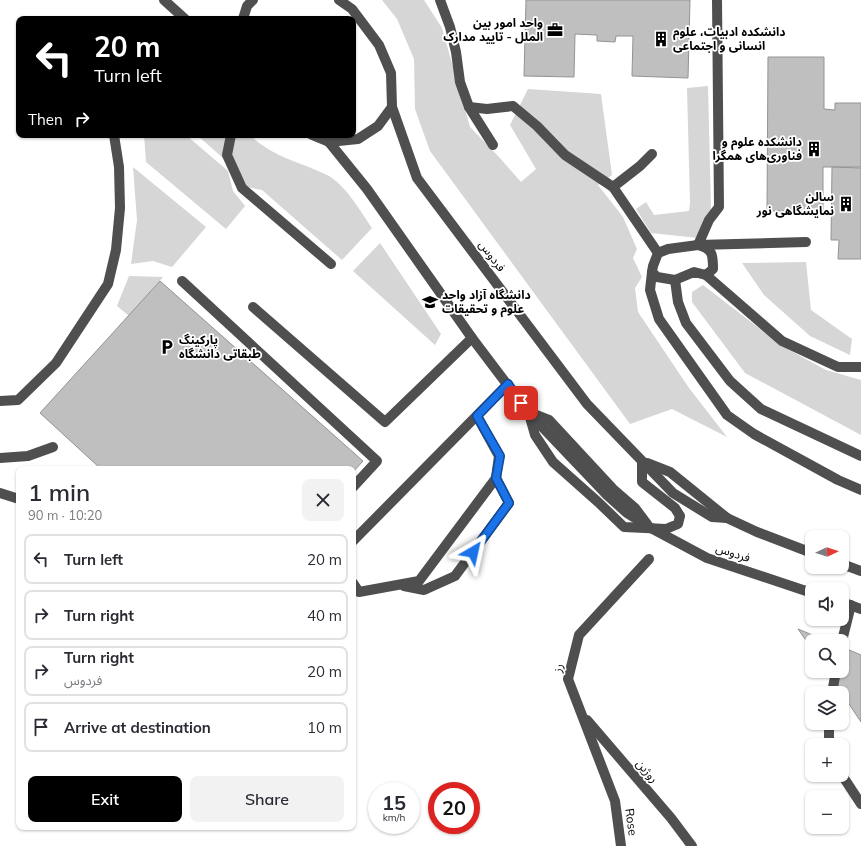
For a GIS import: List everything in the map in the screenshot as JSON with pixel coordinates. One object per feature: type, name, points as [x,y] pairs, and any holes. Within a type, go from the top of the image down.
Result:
[{"type":"street","points":[[164,0],[182,16]]},
{"type":"street","points":[[244,16],[247,6],[253,0]]},
{"type":"street","points":[[339,0],[352,10]]},
{"type":"street","points":[[347,0],[352,10]]},
{"type":"street","points":[[440,0],[450,27],[456,52],[460,82],[469,106],[493,145]]},
{"type":"street","points":[[698,245],[709,220],[719,207],[717,0]]},
{"type":"street","name":"فردوس","points":[[352,10],[379,45],[391,73],[392,107],[416,178],[587,404],[673,493],[712,517],[727,518]]},
{"type":"street","points":[[469,106],[487,109],[513,106],[537,126],[565,155],[613,187],[658,253]]},
{"type":"street","points":[[319,138],[329,142],[358,139],[378,126],[392,107]]},
{"type":"street","points":[[0,401],[18,400],[56,363],[108,284],[116,250],[120,208],[119,167],[114,138]]},
{"type":"street","points":[[230,138],[227,155],[242,188],[331,264]]},
{"type":"street","points":[[329,142],[367,189],[472,338],[528,412],[535,435],[553,462],[624,527],[666,529],[678,524],[680,516],[675,508],[642,482],[642,462],[670,472],[727,518],[757,532],[805,550]]},
{"type":"street","points":[[613,187],[640,166],[652,154]]},
{"type":"street","points":[[806,242],[698,245],[668,249],[658,253],[653,266],[650,290],[659,319],[727,415],[754,434],[838,480],[861,490]]},
{"type":"street","points":[[698,245],[707,247],[713,255],[713,269],[706,275]]},
{"type":"street","points":[[652,272],[657,277],[675,280],[694,272],[706,275],[782,341],[838,367],[861,367]]},
{"type":"street","points":[[675,280],[678,302],[686,323],[730,381],[761,409],[861,456]]},
{"type":"street","points":[[182,281],[377,461],[356,484]]},
{"type":"street","points":[[254,307],[385,422],[472,338]]},
{"type":"street","points":[[356,538],[508,384]]},
{"type":"street","name":"فردوس","points":[[528,412],[607,495],[627,513],[651,528],[707,558],[805,591]]},
{"type":"street","points":[[356,588],[359,592],[419,581],[496,478],[500,456],[477,416]]},
{"type":"street","points":[[0,458],[28,456],[53,447]]},
{"type":"street","points":[[398,584],[424,590],[455,576],[509,503],[496,478]]},
{"type":"street","points":[[0,493],[16,498]]},
{"type":"street","name":"رز","points":[[615,801],[568,679],[579,635],[650,559]]},
{"type":"street","points":[[849,567],[861,571]]},
{"type":"street","points":[[849,605],[861,609]]},
{"type":"street","name":"روژین","points":[[582,714],[692,846]]},
{"type":"street","points":[[847,782],[861,804]]},
{"type":"street","name":"Rose","points":[[615,801],[621,846]]},
{"type":"shaded area","points":[[382,0],[424,0],[442,28],[470,127],[521,182],[536,169],[510,125],[528,89],[601,94],[612,175],[598,185],[623,217],[637,249],[633,258],[642,277],[635,288],[638,312],[689,388],[727,437],[672,409],[630,424],[430,151],[415,109],[414,59],[397,19]]},
{"type":"shaded area","points":[[708,86],[711,210],[698,238],[651,233],[636,209],[646,202],[654,215],[689,211],[687,88]]},
{"type":"shaded area","points":[[144,138],[190,138],[228,171],[233,191],[245,206],[226,229],[146,162]]},
{"type":"shaded area","points":[[200,138],[226,138],[224,159]]},
{"type":"shaded area","points":[[235,138],[253,138],[276,154],[329,176],[342,186],[372,228],[342,260],[262,190],[247,187],[236,168],[232,156]]},
{"type":"shaded area","points":[[133,167],[206,227],[172,267],[153,261],[131,264],[137,220]]},
{"type":"shaded area","points":[[380,243],[441,334],[435,345],[353,271]]},
{"type":"shaded area","points":[[806,262],[811,310],[852,339],[850,355],[810,336],[764,295],[742,263]]},
{"type":"shaded area","points":[[129,276],[163,277],[129,316],[117,306]]},
{"type":"shaded area","points":[[703,285],[782,346],[826,370],[861,380],[861,435],[745,373],[692,302],[692,292]]},
{"type":"building","name":"دانشکده ادبیات، علوم انسانی و اجتماعی","points":[[526,0],[690,0],[688,78],[632,76],[633,36],[616,36],[615,42],[597,41],[597,35],[575,34],[574,77],[524,76]]},
{"type":"building","name":"دانشکده علوم و فناوری‌های همگرا","points":[[768,57],[824,57],[824,109],[835,110],[835,103],[861,103],[861,167],[823,167],[823,211],[767,211]]},
{"type":"building","name":"سالن نمایشگاهی نور","points":[[832,167],[861,168],[861,259],[838,259],[839,240],[831,240]]},
{"type":"building","name":"پارکینگ طبقاتی دانشگاه","points":[[160,281],[363,461],[356,469],[356,466],[98,466],[40,413]]},
{"type":"building","points":[[798,629],[810,634],[805,634],[805,639]]},
{"type":"building","points":[[849,650],[861,655],[861,722],[849,704],[849,686],[837,686],[832,678],[849,678]]},
{"type":"place","name":"واحد امور بین الملل - تایید مدارک","points":[[555,30]]},
{"type":"place","name":"دانشکده ادبیات، علوم انسانی و اجتماعی","points":[[661,39]]},
{"type":"place","name":"دانشکده علوم و فناوری‌های همگرا","points":[[814,149]]},
{"type":"place","name":"سالن نمایشگاهی نور","points":[[846,204]]},
{"type":"place","name":"دانشگاه آزاد واحد علوم و تحقیقات","points":[[430,302]]},
{"type":"place","name":"پارکینگ طبقاتی دانشگاه","points":[[167,347]]},
{"type":"route","points":[[473,552],[509,503],[496,478],[500,456],[477,416],[508,384],[521,403]]}]
